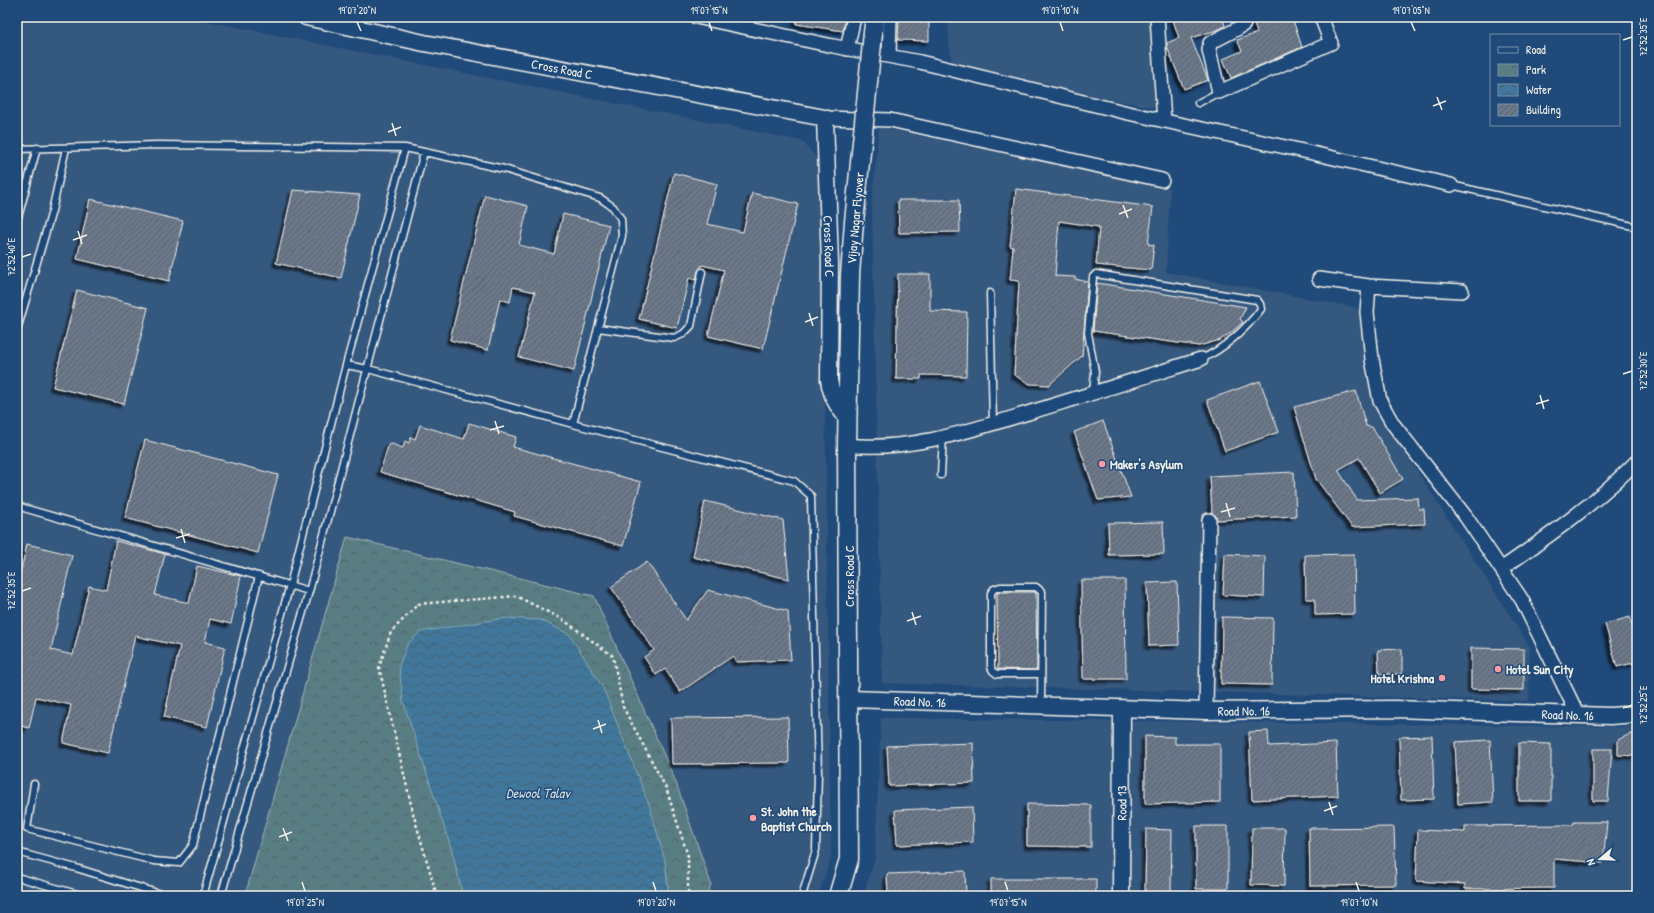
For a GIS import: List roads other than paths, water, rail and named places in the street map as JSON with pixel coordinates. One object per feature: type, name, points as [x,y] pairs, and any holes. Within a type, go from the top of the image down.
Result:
[{"type":"main road","name":"Vijay Nagar Flyover","points":[[848,419],[850,275],[875,17]]},
{"type":"main road","name":"Cross Road C","points":[[838,896],[849,859],[850,699],[848,419]]},
{"type":"street","name":"Cross Road C","points":[[306,17],[424,43],[825,118],[830,263],[829,380],[831,394],[848,419]]},
{"type":"street","points":[[696,17],[847,49],[927,64],[1164,121],[1450,185]]},
{"type":"street","points":[[847,49],[854,17]]},
{"type":"street","points":[[889,56],[890,17]]},
{"type":"street","points":[[1157,17],[1164,121]]},
{"type":"street","points":[[1244,17],[1244,24],[1210,42],[1209,50],[1219,92],[1332,43],[1321,17]]},
{"type":"street","points":[[825,118],[890,120],[1162,180]]},
{"type":"street","points":[[1319,279],[1369,286],[1462,291]]},
{"type":"street","points":[[1369,286],[1368,320],[1372,359],[1380,401],[1393,424],[1466,517],[1522,600],[1578,715]]},
{"type":"street","points":[[847,445],[867,448],[905,444],[943,436],[993,423],[1093,393],[1201,358]]},
{"type":"street","points":[[1501,570],[1552,534],[1617,482],[1637,461]]},
{"type":"street","points":[[1206,711],[1209,520]]},
{"type":"street","name":"Road No. 16","points":[[850,699],[1206,711],[1394,709],[1610,716],[1637,714]]},
{"type":"street","name":"Road 13","points":[[1121,896],[1122,709]]},
{"type":"lane","points":[[1198,103],[1219,92]]},
{"type":"lane","points":[[17,149],[157,145],[405,148],[504,169],[600,198],[613,207],[622,219],[622,236],[573,424]]},
{"type":"lane","points":[[17,221],[37,148]]},
{"type":"lane","points":[[17,330],[52,211],[66,148]]},
{"type":"lane","points":[[203,896],[290,585],[346,365],[405,148]]},
{"type":"lane","points":[[221,896],[309,591],[424,152]]},
{"type":"lane","points":[[1450,185],[1637,227]]},
{"type":"lane","points":[[598,328],[674,338],[683,334],[691,326],[702,272]]},
{"type":"lane","points":[[1093,393],[1095,372],[1088,333],[1093,277],[1096,274],[1257,300],[1261,309],[1252,322],[1212,355],[1201,358]]},
{"type":"lane","points":[[990,293],[993,423]]},
{"type":"lane","points":[[346,365],[368,369],[573,424],[794,480],[811,496],[818,772],[816,850],[802,896]]},
{"type":"lane","points":[[941,475],[943,436]]},
{"type":"lane","points":[[17,506],[309,591]]},
{"type":"lane","points":[[34,784],[27,829],[154,861],[179,863],[193,845],[259,576]]},
{"type":"lane","points":[[1041,674],[997,674],[993,671],[991,667],[991,593],[994,589],[1000,587],[1036,587],[1042,592],[1041,706]]},
{"type":"lane","points":[[17,852],[76,868],[167,896]]},
{"type":"lane","points":[[17,877],[71,894],[84,896]]},
{"type":"water","name":"Dewool Talav","points":[[505,618],[541,620],[570,635],[603,688],[650,807],[665,861],[669,896],[463,896],[452,851],[403,701],[399,666],[407,645],[420,632]]},
{"type":"place","name":"Maker's Asylum","points":[[1102,464]]},
{"type":"place","name":"Hotel Sun City","points":[[1498,669]]},
{"type":"place","name":"Hotel Krishna","points":[[1442,678]]},
{"type":"place","name":"St. John the Baptist Church","points":[[753,818]]}]
